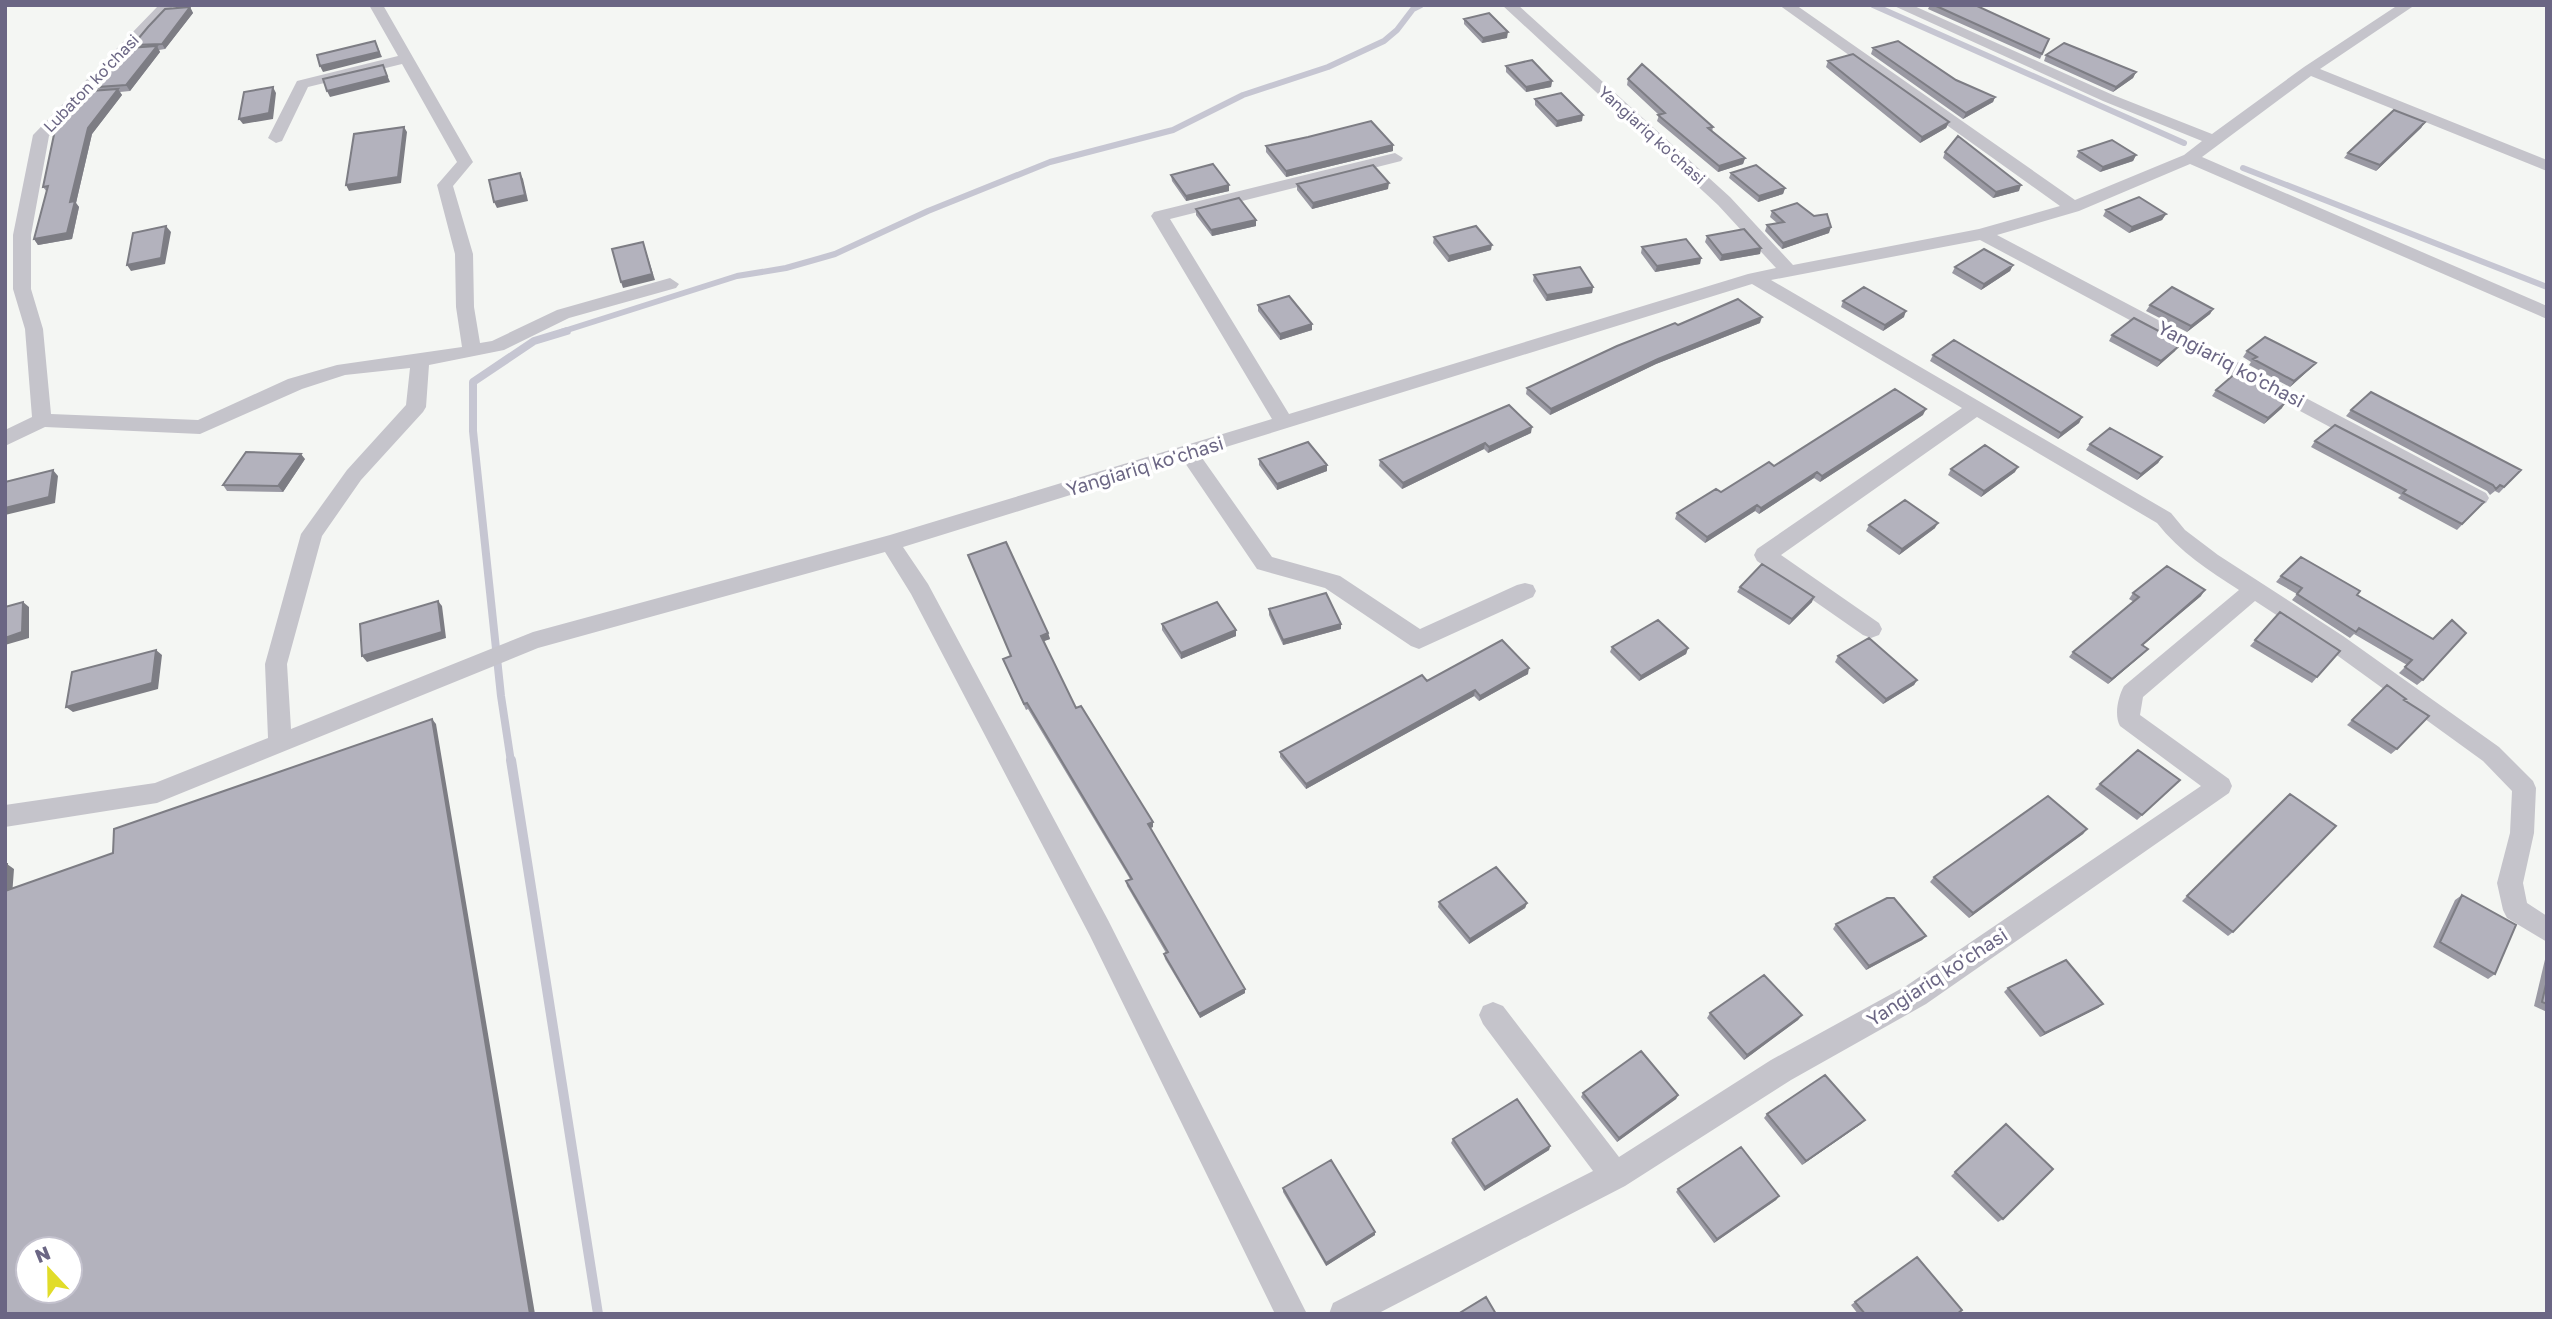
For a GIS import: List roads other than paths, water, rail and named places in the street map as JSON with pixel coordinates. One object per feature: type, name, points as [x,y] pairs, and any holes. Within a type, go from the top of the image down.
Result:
[{"type":"street","name":"Lubaton ko'chasi","points":[[42,419],[34,329],[22,289],[22,235],[41,135],[167,5]]},
{"type":"street","points":[[376,5],[465,162],[444,186],[464,254],[465,307],[472,351]]},
{"type":"street","name":"Yangiariq ko'chasi","points":[[1509,5],[1724,201],[1788,270]]},
{"type":"street","points":[[1786,5],[2073,207]]},
{"type":"street","points":[[1899,5],[2108,98],[2216,141],[2309,70],[2408,5]]},
{"type":"street","points":[[276,138],[302,84],[405,59]]},
{"type":"street","points":[[2309,70],[2547,166]]},
{"type":"street","name":"Yangiariq ko'chasi","points":[[5,816],[157,793],[533,641],[890,543],[1754,278],[1982,234],[2073,207],[2190,158],[2216,141]]},
{"type":"street","points":[[1284,422],[1160,216],[1395,158]]},
{"type":"street","points":[[2190,158],[2547,313]]},
{"type":"street","name":"Yangiariq ko'chasi","points":[[1982,234],[2479,498]]},
{"type":"street","points":[[1754,278],[2164,518],[2188,543],[2254,590],[2335,642],[2491,754],[2524,788],[2522,833],[2510,883],[2516,910],[2547,930]]},
{"type":"street","points":[[5,439],[42,419],[201,427],[295,384],[344,369],[421,360],[497,346],[563,314],[670,284]]},
{"type":"street","points":[[280,744],[276,664],[312,534],[354,475],[416,407],[421,360]]},
{"type":"street","points":[[1871,629],[1765,555],[1976,408]]},
{"type":"street","points":[[1188,453],[1265,563],[1332,582],[1419,640],[1525,591]]},
{"type":"street","points":[[890,543],[920,590],[1099,928],[1292,1314]]},
{"type":"street","name":"Yangiariq ko'chasi","points":[[1344,1314],[1615,1176],[1781,1070],[1916,995],[2220,786],[2128,719],[2130,706],[2133,693],[2254,590]]},
{"type":"street","points":[[1493,1015],[1615,1176]]},
{"type":"waterway","points":[[561,332],[737,276],[786,268],[835,254],[928,211],[1050,162],[1173,130],[1243,95],[1328,67],[1384,41],[1397,30],[1413,9],[1421,5]]},
{"type":"waterway","points":[[1873,5],[2184,143]]},
{"type":"waterway","points":[[2243,168],[2547,287]]},
{"type":"waterway","points":[[511,762],[501,696],[473,431],[473,382],[534,341],[567,331]]},
{"type":"waterway","points":[[511,760],[598,1314]]}]
